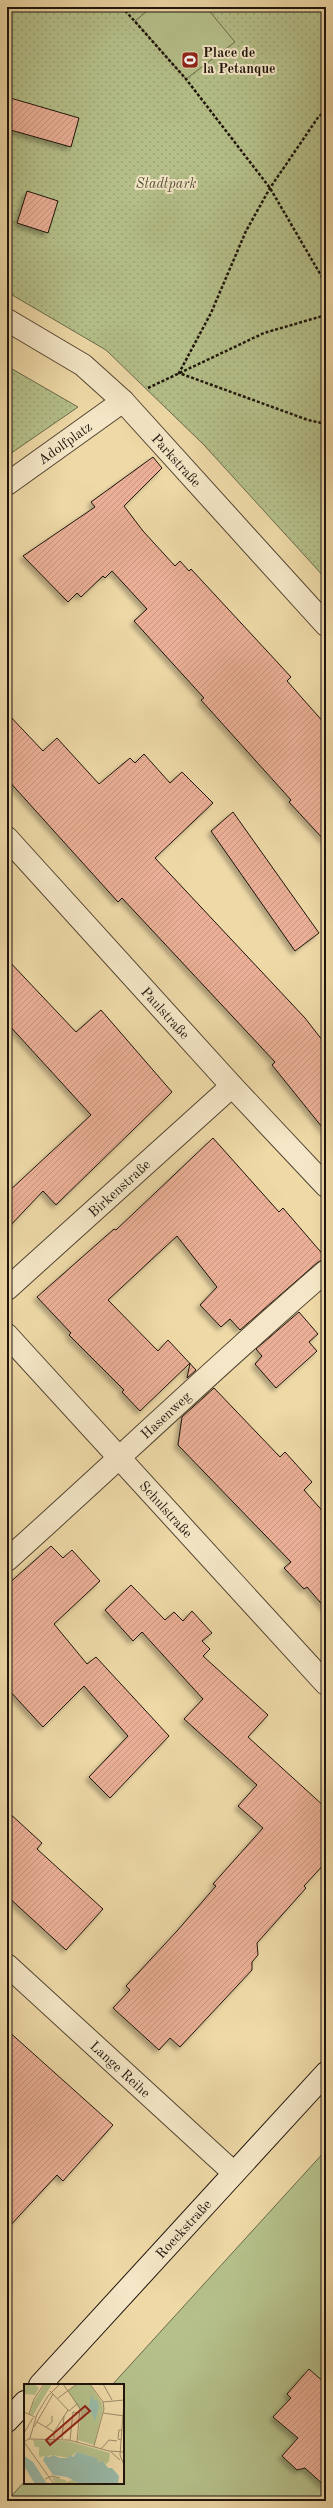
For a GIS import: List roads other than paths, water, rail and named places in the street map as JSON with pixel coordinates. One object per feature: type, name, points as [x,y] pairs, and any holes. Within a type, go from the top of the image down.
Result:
[{"type":"street","name":"Parkstraße","points":[[7,320],[83,365],[123,400],[326,625]]},
{"type":"street","name":"Adolfplatz","points":[[7,484],[123,400]]},
{"type":"street","name":"Paulstraße","points":[[7,838],[232,1086],[326,1186]]},
{"type":"street","name":"Birkenstraße","points":[[7,1289],[232,1086]]},
{"type":"street","name":"Hasenweg","points":[[7,1560],[120,1458],[246,1340],[326,1271]]},
{"type":"street","name":"Schulstraße","points":[[7,1334],[326,1684]]},
{"type":"street","name":"Lange Reihe","points":[[7,1965],[234,2173]]},
{"type":"street","name":"Roeckstraße","points":[[41,2384],[326,2073]]},
{"type":"street","points":[[7,2421],[24,2403]]},
{"type":"place","name":"Place de la Petanque","points":[[190,60]]},
{"type":"park label","name":"Stadtpark","points":[[166,183]]}]
